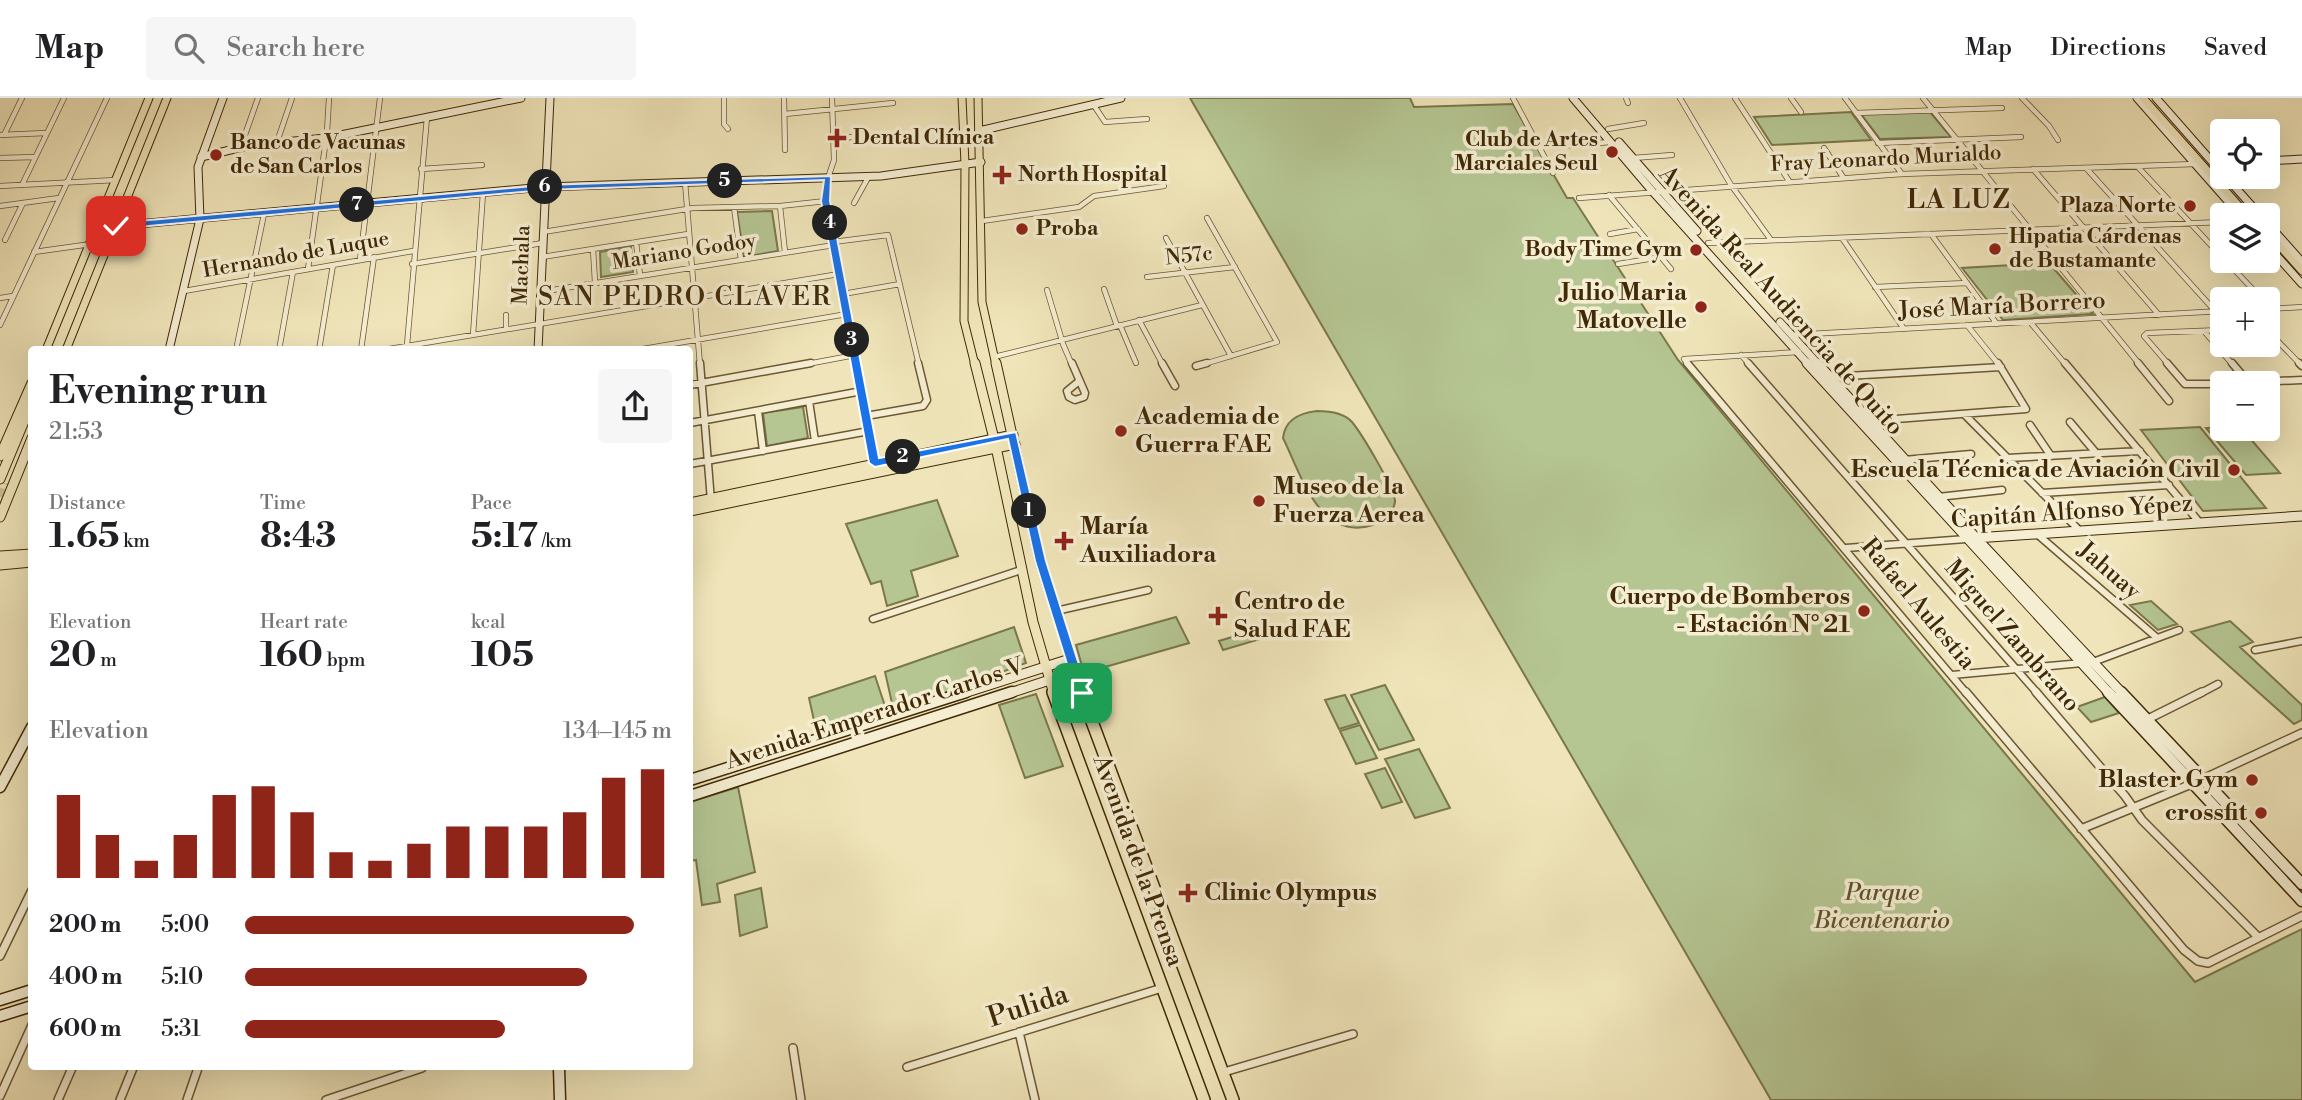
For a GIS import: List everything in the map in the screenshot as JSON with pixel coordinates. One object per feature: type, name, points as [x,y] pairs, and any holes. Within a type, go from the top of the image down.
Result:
[{"type":"main road","points":[[48,346],[149,98]]},
{"type":"main road","points":[[66,346],[167,98]]},
{"type":"main road","points":[[170,346],[201,219],[202,206],[197,177],[201,157],[223,98]]},
{"type":"main road","points":[[201,157],[241,146],[326,138],[500,100],[521,98]]},
{"type":"main road","name":"Machala","points":[[538,346],[550,98]]},
{"type":"main road","name":"Avenida de la Prensa","points":[[962,98],[965,164],[964,321],[995,443],[1021,570],[1049,680],[1204,1100]]},
{"type":"main road","name":"Avenida de la Prensa","points":[[978,98],[982,302],[1040,561],[1074,672],[1233,1100]]},
{"type":"main road","points":[[979,131],[1121,98]]},
{"type":"main road","name":"Avenida Real Audiencia de Quito","points":[[1573,98],[1707,243],[1788,335],[1799,352],[1971,538],[2199,781],[2302,884]]},
{"type":"main road","name":"Avenida Real Audiencia de Quito","points":[[1581,98],[1633,158],[1657,191],[1870,421],[1971,538]]},
{"type":"main road","points":[[2137,98],[2230,203]]},
{"type":"main road","points":[[2143,98],[2236,203]]},
{"type":"main road","points":[[2149,98],[2241,203]]},
{"type":"main road","points":[[2156,98],[2210,159]]},
{"type":"main road","points":[[128,150],[146,148]]},
{"type":"main road","points":[[2280,160],[2302,159]]},
{"type":"main road","points":[[116,226],[544,187],[869,176],[981,162]]},
{"type":"main road","points":[[2237,189],[2249,203]]},
{"type":"main road","points":[[2280,237],[2302,262]]},
{"type":"main road","points":[[2280,246],[2302,271]]},
{"type":"main road","points":[[2280,253],[2302,278]]},
{"type":"main road","points":[[2280,259],[2302,284]]},
{"type":"main road","points":[[52,346],[54,332]]},
{"type":"main road","points":[[0,456],[28,392]]},
{"type":"main road","points":[[3,481],[28,413]]},
{"type":"main road","points":[[3,481],[28,428]]},
{"type":"main road","points":[[693,510],[711,503],[1014,439]]},
{"type":"main road","points":[[0,517],[28,448]]},
{"type":"main road","points":[[693,503],[711,503]]},
{"type":"main road","name":"Capitán Alfonso Yépez","points":[[1971,538],[2302,516]]},
{"type":"main road","points":[[0,556],[28,554]]},
{"type":"main road","points":[[0,565],[28,562]]},
{"type":"main road","name":"Avenida Emperador Carlos V","points":[[693,779],[1070,659]]},
{"type":"main road","name":"Avenida Real Audiencia de Quito","points":[[2088,663],[2148,719],[2302,901]]},
{"type":"main road","name":"Avenida Emperador Carlos V","points":[[693,795],[1074,672]]},
{"type":"main road","points":[[0,787],[28,735]]},
{"type":"main road","points":[[0,1000],[28,991]]},
{"type":"main road","points":[[0,1016],[28,1007]]},
{"type":"main road","points":[[559,1070],[560,1100]]},
{"type":"street","points":[[2,135],[22,98]]},
{"type":"street","points":[[22,185],[64,98]]},
{"type":"street","points":[[0,325],[107,98]]},
{"type":"street","points":[[241,146],[258,98]]},
{"type":"street","points":[[277,142],[292,98]]},
{"type":"street","points":[[307,269],[317,209],[329,98]]},
{"type":"street","points":[[360,260],[380,98]]},
{"type":"street","points":[[724,98],[724,124],[728,129]]},
{"type":"street","points":[[784,98],[785,150]]},
{"type":"street","points":[[832,98],[834,160],[828,178],[826,201],[876,467]]},
{"type":"street","points":[[877,98],[878,105]]},
{"type":"street","points":[[1513,98],[1553,173]]},
{"type":"street","points":[[1680,98],[1731,185],[1771,240]]},
{"type":"street","points":[[1735,98],[1789,181]]},
{"type":"street","points":[[1791,98],[1801,112]]},
{"type":"street","points":[[1845,98],[1902,174]]},
{"type":"street","points":[[1923,98],[2169,401]]},
{"type":"street","points":[[2022,98],[2049,126],[2058,140]]},
{"type":"street","points":[[785,114],[893,103]]},
{"type":"street","points":[[1093,104],[1105,122],[1147,119]]},
{"type":"street","points":[[1856,113],[2002,108]]},
{"type":"street","points":[[407,345],[413,251],[427,117]]},
{"type":"street","points":[[1608,129],[1644,123]]},
{"type":"street","points":[[2,135],[47,132]]},
{"type":"street","points":[[834,139],[881,134]]},
{"type":"street","points":[[1878,143],[2021,137]]},
{"type":"street","points":[[1560,146],[1611,142]]},
{"type":"street","points":[[1824,148],[1843,177]]},
{"type":"street","points":[[1633,158],[1672,155]]},
{"type":"street","points":[[0,158],[35,157]]},
{"type":"street","name":"Fray Leonardo Murialdo","points":[[1579,198],[1843,177],[2196,164]]},
{"type":"street","points":[[421,169],[482,165]]},
{"type":"street","points":[[2137,166],[2210,244]]},
{"type":"street","points":[[2085,168],[2210,302]]},
{"type":"street","points":[[2034,169],[2159,315]]},
{"type":"street","points":[[854,203],[869,176]]},
{"type":"street","points":[[0,186],[116,180]]},
{"type":"street","points":[[685,182],[711,503]]},
{"type":"street","points":[[982,221],[1079,207],[1094,197],[1164,186]]},
{"type":"street","points":[[473,335],[483,192]]},
{"type":"street","points":[[1609,195],[1671,269]]},
{"type":"street","points":[[0,206],[59,198]]},
{"type":"street","points":[[543,232],[686,210],[826,201]]},
{"type":"street","points":[[5,240],[23,203]]},
{"type":"street","points":[[780,206],[785,252]]},
{"type":"street","points":[[734,207],[741,260]]},
{"type":"street","points":[[237,346],[264,214]]},
{"type":"street","points":[[1196,366],[1277,342],[1207,218]]},
{"type":"street","points":[[1707,243],[2210,222]]},
{"type":"street","points":[[1610,234],[1638,229]]},
{"type":"street","points":[[542,257],[688,234]]},
{"type":"street","name":"Mariano Godoy","points":[[540,292],[886,234],[900,284]]},
{"type":"street","points":[[1931,234],[1997,324]]},
{"type":"street","points":[[1166,238],[1231,356]]},
{"type":"street","points":[[1842,238],[1904,329]]},
{"type":"street","points":[[636,242],[640,275]]},
{"type":"street","points":[[412,264],[542,243]]},
{"type":"street","points":[[34,252],[91,244]]},
{"type":"street","points":[[593,249],[595,282]]},
{"type":"street","name":"Hernando de Luque","points":[[184,291],[413,251]]},
{"type":"street","points":[[362,346],[374,257]]},
{"type":"street","points":[[1618,264],[1661,257]]},
{"type":"street","points":[[320,346],[333,265]]},
{"type":"street","name":"N57c","points":[[1147,277],[1234,267]]},
{"type":"street","points":[[280,346],[293,272]]},
{"type":"street","points":[[2237,273],[2251,287]]},
{"type":"street","points":[[402,346],[839,274]]},
{"type":"street","points":[[1875,287],[1967,283]]},
{"type":"street","points":[[843,294],[900,284],[927,404],[866,416]]},
{"type":"street","points":[[1104,289],[1136,363]]},
{"type":"street","points":[[1048,290],[1062,340],[1078,382]]},
{"type":"street","points":[[0,298],[13,296]]},
{"type":"street","points":[[994,357],[1202,305]]},
{"type":"street","points":[[2280,307],[2302,307]]},
{"type":"street","name":"José María Borrero","points":[[1788,335],[2210,312]]},
{"type":"street","points":[[506,314],[506,329]]},
{"type":"street","points":[[661,346],[847,314]]},
{"type":"street","points":[[1139,320],[1175,386]]},
{"type":"street","points":[[2030,322],[2200,523]]},
{"type":"street","points":[[1870,421],[2026,409],[2001,367],[1967,325]]},
{"type":"street","points":[[2204,331],[2239,371]]},
{"type":"street","points":[[2210,331],[2147,333],[2144,336],[2185,384],[2210,384]]},
{"type":"street","points":[[2280,343],[2302,366]]},
{"type":"street","name":"Rafael Aulestia","points":[[1799,352],[1684,359],[2184,950],[2198,961],[2208,963],[2258,937]]},
{"type":"street","points":[[693,384],[855,355]]},
{"type":"street","name":"Miguel Zambrano","points":[[1741,355],[2016,668],[2134,809],[2258,937]]},
{"type":"street","points":[[1830,377],[2001,367]]},
{"type":"street","points":[[2280,381],[2302,380]]},
{"type":"street","points":[[693,423],[862,391]]},
{"type":"street","points":[[808,401],[815,441]]},
{"type":"street","points":[[758,411],[763,450]]},
{"type":"street","points":[[1965,415],[2080,531]]},
{"type":"street","points":[[2070,422],[2096,453]]},
{"type":"street","points":[[2030,425],[2051,456]]},
{"type":"street","points":[[693,463],[869,431]]},
{"type":"street","points":[[2008,458],[2140,451]]},
{"type":"street","points":[[1904,460],[1971,454]]},
{"type":"street","points":[[2042,493],[2168,485]]},
{"type":"street","points":[[1938,497],[2002,490]]},
{"type":"street","name":"Jahuay","points":[[2037,534],[2156,637]]},
{"type":"street","name":"Capitán Alfonso Yépez","points":[[1846,548],[1971,538]]},
{"type":"street","points":[[873,619],[1021,570]]},
{"type":"street","points":[[1056,611],[1148,590]]},
{"type":"street","points":[[1952,675],[2088,663],[2179,630]]},
{"type":"street","points":[[2255,650],[2302,641]]},
{"type":"street","points":[[2148,719],[2218,684]]},
{"type":"street","points":[[2081,829],[2199,781],[2302,733]]},
{"type":"street","points":[[0,956],[28,898]]},
{"type":"street","points":[[2258,937],[2302,916]]},
{"type":"street","name":"Pulida","points":[[907,1067],[1162,988]]},
{"type":"street","points":[[1019,1032],[1035,1100]]},
{"type":"street","points":[[0,1096],[28,1034]]},
{"type":"street","points":[[1224,1072],[1353,1034]]},
{"type":"street","points":[[793,1048],[801,1100]]},
{"type":"street","points":[[58,1100],[71,1070]]},
{"type":"street","points":[[120,1100],[132,1070]]},
{"type":"street","points":[[187,1100],[197,1070]]},
{"type":"street","points":[[326,1100],[416,1070]]},
{"type":"green space","name":"Parque Bicentenario","points":[[1190,98],[1410,98],[1414,107],[1513,104],[1567,198],[1573,198],[1678,360],[2195,982],[2302,929],[2302,1100],[1771,1100]]},
{"type":"green space","points":[[1851,112],[1871,140],[1772,145],[1754,117]]},
{"type":"green space","points":[[1930,112],[1951,137],[1880,139],[1861,114]]},
{"type":"green space","points":[[772,211],[778,251],[744,257],[737,212]]},
{"type":"green space","points":[[631,246],[633,272],[601,277],[600,252]]},
{"type":"green space","points":[[2049,263],[2093,314],[2003,320],[1962,268]]},
{"type":"green space","points":[[803,407],[808,438],[767,446],[763,413]]},
{"type":"green space","points":[[1317,411],[1336,413],[1349,419],[1377,462],[1395,502],[1390,513],[1381,521],[1354,528],[1339,524],[1314,501],[1305,486],[1283,438],[1284,431],[1294,418]]},
{"type":"green space","points":[[2200,427],[2266,508],[2203,511],[2141,430]]},
{"type":"green space","points":[[2217,441],[2252,441],[2280,473],[2246,475]]},
{"type":"green space","points":[[937,500],[958,556],[911,571],[918,596],[887,606],[881,581],[871,584],[846,524]]},
{"type":"green space","points":[[2151,601],[2177,624],[2158,630],[2130,605]]},
{"type":"green space","points":[[1176,617],[1189,643],[1084,673],[1076,645]]},
{"type":"green space","points":[[2230,621],[2253,642],[2240,647],[2302,705],[2302,720],[2294,724],[2191,632]]},
{"type":"green space","points":[[1272,625],[1277,634],[1223,650],[1219,641]]},
{"type":"green space","points":[[1014,627],[1026,663],[894,712],[885,672]]},
{"type":"green space","points":[[875,676],[887,712],[817,734],[809,698]]},
{"type":"green space","points":[[1385,685],[1414,740],[1379,750],[1351,695]]},
{"type":"green space","points":[[1036,694],[1063,766],[1025,778],[999,705]]},
{"type":"green space","points":[[1345,695],[1359,723],[1339,729],[1325,700]]},
{"type":"green space","points":[[2105,697],[2119,713],[2091,722],[2077,707]]},
{"type":"green space","points":[[1360,725],[1377,758],[1356,764],[1340,731]]},
{"type":"green space","points":[[1419,749],[1450,808],[1415,818],[1385,759]]},
{"type":"green space","points":[[1385,768],[1402,802],[1382,808],[1365,774]]},
{"type":"green space","points":[[738,787],[755,872],[717,884],[720,902],[702,905],[696,860],[693,860],[693,801]]},
{"type":"green space","points":[[761,888],[767,927],[740,936],[735,895]]},
{"type":"tunnel","points":[[0,497],[5,483]]},
{"type":"place","name":"Dental Clínica","points":[[837,138]]},
{"type":"place","name":"Club de Artes Marciales Seul","points":[[1612,152]]},
{"type":"place","name":"Banco de Vacunas de San Carlos","points":[[216,155]]},
{"type":"place","name":"North Hospital","points":[[1002,175]]},
{"type":"place","name":"Plaza Norte","points":[[2190,206]]},
{"type":"place","name":"Proba","points":[[1022,229]]},
{"type":"place","name":"Hipatia Cárdenas de Bustamante","points":[[1995,249]]},
{"type":"place","name":"Body Time Gym","points":[[1696,250]]},
{"type":"place","name":"Julio Maria Matovelle","points":[[1701,307]]},
{"type":"place","name":"Academia de Guerra FAE","points":[[1121,431]]},
{"type":"place","name":"Escuela Técnica de Aviación Civil","points":[[2234,470]]},
{"type":"place","name":"Museo de la Fuerza Aerea","points":[[1259,501]]},
{"type":"place","name":"María Auxiliadora","points":[[1064,541]]},
{"type":"place","name":"Cuerpo de Bomberos - Estación N° 21","points":[[1864,611]]},
{"type":"place","name":"Centro de Salud FAE","points":[[1218,616]]},
{"type":"place","name":"Blaster Gym","points":[[2252,780]]},
{"type":"place","name":"crossfit","points":[[2261,813]]},
{"type":"place","name":"Clinic Olympus","points":[[1188,893]]},
{"type":"district","name":"LA LUZ","points":[[1959,200]]},
{"type":"district","name":"SAN PEDRO CLAVER","points":[[685,297]]},
{"type":"route","points":[[116,226],[544,187],[828,178],[826,201],[875,463],[1013,435],[1040,561],[1082,693]]}]
